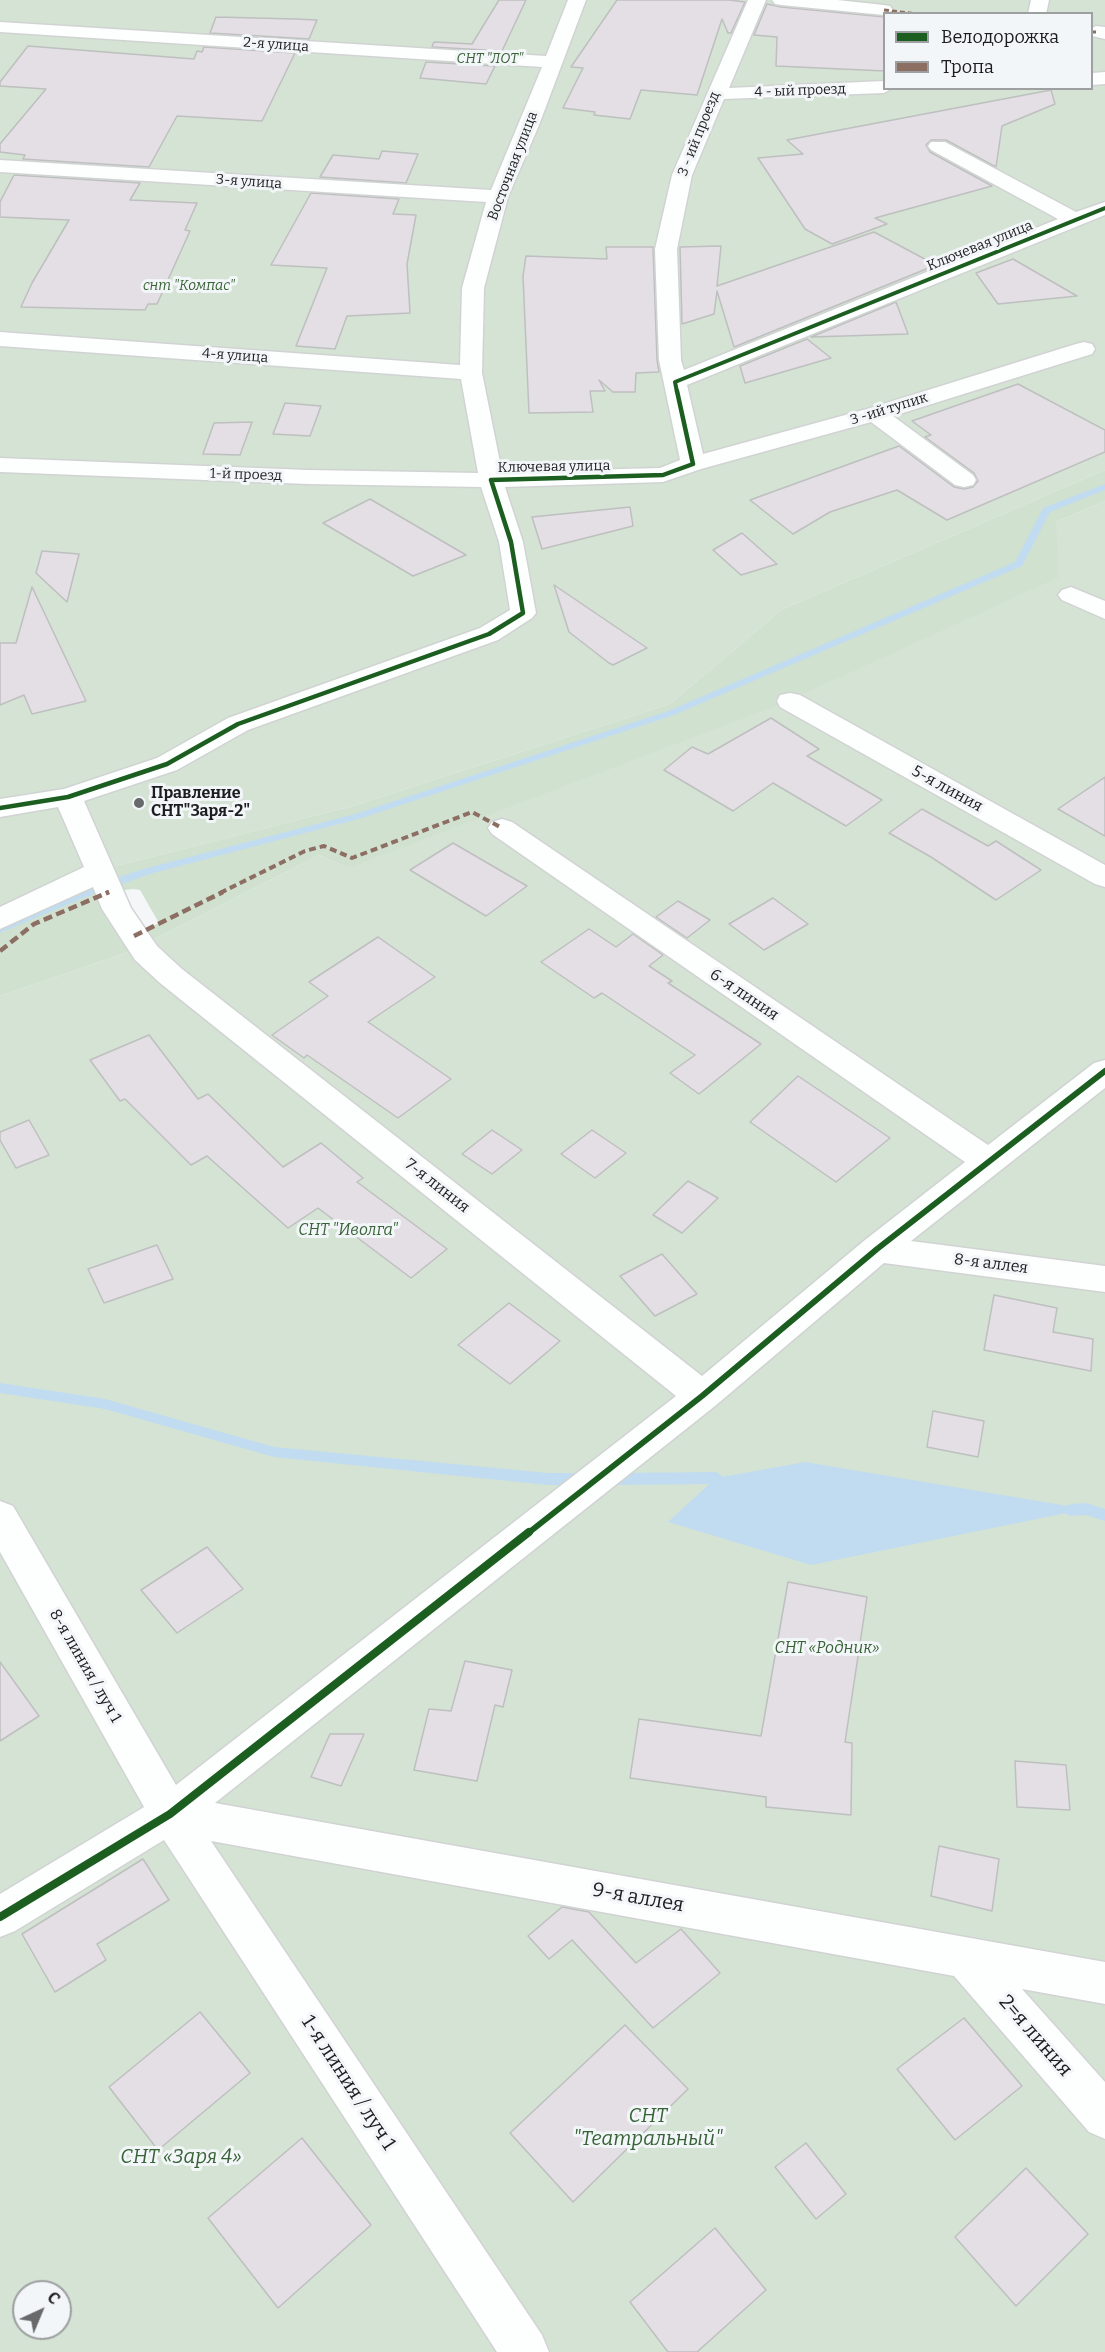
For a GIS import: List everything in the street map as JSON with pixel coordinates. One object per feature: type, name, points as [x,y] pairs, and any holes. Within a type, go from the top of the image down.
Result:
[{"type":"street","name":"Восточная улица","points":[[491,480],[471,373],[473,288],[498,197],[529,125],[577,0]]},
{"type":"street","name":"3 - ий проезд","points":[[675,382],[670,360],[666,249],[682,175],[757,0]]},
{"type":"street","points":[[781,0],[884,10]]},
{"type":"street","name":"2-я улица","points":[[0,27],[553,63]]},
{"type":"street","name":"4 - ый проезд","points":[[715,94],[883,87]]},
{"type":"street","points":[[938,146],[1074,220]]},
{"type":"street","name":"3-я улица","points":[[0,166],[498,197]]},
{"type":"street","name":"Ключевая улица","points":[[675,382],[1105,208]]},
{"type":"street","name":"4-я улица","points":[[0,339],[471,373]]},
{"type":"street","name":"3 -ий тупик","points":[[693,464],[875,414],[1084,349]]},
{"type":"street","points":[[675,382],[693,464]]},
{"type":"street","points":[[875,414],[964,480]]},
{"type":"street","name":"Ключевая улица","points":[[0,808],[68,797],[167,764],[238,724],[489,634],[523,613],[511,542],[491,480],[663,475],[693,464]]},
{"type":"street","name":"1-й проезд","points":[[0,465],[320,478],[491,480]]},
{"type":"street","points":[[1071,595],[1105,611]]},
{"type":"street","name":"5-я линия","points":[[790,701],[1105,877]]},
{"type":"street","name":"7-я линия","points":[[68,797],[117,909],[146,953],[171,976],[702,1396]]},
{"type":"street","name":"6-я линия","points":[[502,828],[987,1161]]},
{"type":"street","points":[[0,919],[104,880]]},
{"type":"street","points":[[0,1917],[170,1814],[702,1396],[877,1249],[1105,1071]]},
{"type":"street","name":"8-я аллея","points":[[877,1249],[1105,1279]]},
{"type":"street","name":"8-я линия / луч 1","points":[[0,1517],[170,1814]]},
{"type":"street","name":"9-я аллея","points":[[170,1814],[1105,1983]]},
{"type":"street","name":"1-я линия / луч 1","points":[[170,1814],[525,2352]]},
{"type":"street","name":"2=я линия","points":[[965,1957],[1105,2116]]},
{"type":"green space","points":[[0,0],[1105,0],[1105,470],[781,610],[670,704],[353,806],[100,870],[0,919]]},
{"type":"green space","points":[[1105,470],[1105,501],[1056,522],[1059,577],[781,704],[348,868],[319,855],[131,951],[0,996],[0,919],[100,870],[353,806],[670,704],[781,610]],"holes":[[[140,890],[159,923],[134,935],[110,892]]]},
{"type":"green space","points":[[1105,501],[1105,2352],[0,2352],[0,996],[131,951],[319,855],[348,868],[1056,522]]},
{"type":"water","points":[[805,1462],[1086,1509],[811,1565],[668,1522],[716,1478]]},
{"type":"building","points":[[499,0],[526,0],[502,51],[432,47],[434,42],[472,44]]},
{"type":"building","points":[[617,0],[745,2],[731,33],[728,33],[722,19],[697,95],[641,90],[630,119],[594,115],[595,112],[563,108],[583,68],[571,67]]},
{"type":"building","points":[[767,4],[883,17],[883,71],[776,66],[777,37],[754,35]]},
{"type":"building","points":[[216,17],[317,20],[309,39],[210,33]]},
{"type":"building","points":[[28,46],[194,59],[197,51],[202,52],[204,47],[295,53],[262,121],[177,116],[149,167],[23,159],[25,155],[0,152],[0,144],[46,89],[0,86],[0,82]]},
{"type":"building","points":[[426,62],[495,66],[486,84],[420,78]]},
{"type":"building","points":[[1051,90],[1055,104],[1002,126],[996,167],[946,140],[931,140],[926,145],[930,152],[992,186],[875,218],[887,224],[832,244],[805,229],[758,158],[803,154],[787,140]]},
{"type":"building","points":[[382,151],[418,154],[406,183],[320,177],[333,155],[379,159]]},
{"type":"building","points":[[14,175],[140,183],[130,200],[197,203],[185,230],[190,231],[157,304],[148,304],[145,310],[21,307],[32,283],[69,220],[0,217],[0,202]]},
{"type":"building","points":[[311,193],[399,199],[393,214],[416,215],[407,264],[410,313],[347,316],[335,349],[296,346],[327,268],[271,265]]},
{"type":"building","points":[[874,232],[936,265],[734,347],[717,291],[714,314],[682,324],[680,247],[721,246],[717,286]]},
{"type":"building","points":[[606,247],[653,247],[659,372],[636,373],[635,392],[613,392],[599,380],[605,391],[590,391],[593,412],[529,413],[523,276],[526,256],[607,259]]},
{"type":"building","points":[[1013,259],[1077,296],[998,304],[976,273]]},
{"type":"building","points":[[896,302],[908,334],[811,337]]},
{"type":"building","points":[[807,339],[831,358],[745,383],[740,366]]},
{"type":"building","points":[[1018,384],[1105,430],[1105,452],[947,520],[897,490],[830,512],[793,534],[750,500],[899,446],[954,487],[964,489],[973,487],[978,481],[974,473],[925,437],[931,435],[912,421]]},
{"type":"building","points":[[285,403],[321,406],[310,436],[273,434]]},
{"type":"building","points":[[252,422],[240,455],[203,454],[214,423]]},
{"type":"building","points":[[370,499],[466,555],[413,576],[323,523]]},
{"type":"building","points":[[630,507],[633,526],[542,549],[532,517]]},
{"type":"building","points":[[742,533],[777,564],[741,575],[713,550]]},
{"type":"building","points":[[42,551],[79,554],[67,602],[36,573]]},
{"type":"building","points":[[554,585],[647,648],[613,665],[609,663],[569,632]]},
{"type":"building","points":[[32,587],[86,701],[32,714],[24,695],[0,705],[0,643],[16,643]]},
{"type":"building","points":[[771,718],[819,749],[807,756],[882,800],[846,826],[773,783],[733,811],[664,770],[692,747],[708,754]]},
{"type":"building","points":[[1105,777],[1105,836],[1058,809]]},
{"type":"building","points":[[922,809],[988,846],[996,841],[1041,870],[996,900],[931,857],[889,833]]},
{"type":"building","points":[[453,843],[527,886],[486,916],[410,870]]},
{"type":"building","points":[[773,898],[808,924],[764,950],[729,924]]},
{"type":"building","points":[[678,901],[710,920],[687,938],[656,917]]},
{"type":"building","points":[[589,929],[616,947],[633,934],[663,955],[649,966],[672,981],[668,983],[761,1044],[699,1094],[670,1073],[695,1055],[602,993],[594,998],[541,962]]},
{"type":"building","points":[[378,937],[435,977],[368,1022],[451,1079],[398,1118],[307,1055],[304,1058],[272,1035],[328,996],[309,982]]},
{"type":"building","points":[[149,1035],[198,1099],[208,1094],[283,1167],[321,1143],[363,1178],[357,1182],[447,1249],[411,1278],[318,1208],[288,1228],[207,1156],[191,1165],[125,1099],[120,1101],[90,1060]]},
{"type":"building","points":[[798,1076],[890,1138],[836,1182],[750,1122]]},
{"type":"building","points":[[29,1120],[49,1155],[16,1168],[0,1140],[0,1132]]},
{"type":"building","points":[[492,1130],[522,1150],[492,1174],[462,1154]]},
{"type":"building","points":[[592,1130],[626,1153],[595,1178],[561,1154]]},
{"type":"building","points":[[688,1181],[718,1198],[682,1233],[653,1215]]},
{"type":"building","points":[[157,1245],[173,1279],[104,1303],[88,1269]]},
{"type":"building","points":[[662,1254],[697,1294],[655,1316],[620,1276]]},
{"type":"building","points":[[994,1295],[1057,1308],[1053,1332],[1093,1339],[1091,1371],[984,1350]]},
{"type":"building","points":[[509,1303],[560,1341],[510,1384],[458,1345]]},
{"type":"building","points":[[933,1411],[984,1421],[978,1457],[927,1447]]},
{"type":"building","points":[[207,1547],[243,1589],[177,1633],[141,1590]]},
{"type":"building","points":[[788,1582],[867,1597],[845,1742],[852,1743],[851,1815],[766,1807],[766,1797],[630,1778],[639,1719],[761,1736]]},
{"type":"building","points":[[465,1661],[512,1670],[503,1707],[495,1705],[477,1781],[414,1770],[429,1709],[451,1711]]},
{"type":"building","points":[[0,1662],[39,1716],[0,1741]]},
{"type":"building","points":[[330,1734],[364,1734],[341,1786],[311,1777]]},
{"type":"building","points":[[1015,1761],[1066,1765],[1070,1810],[1017,1807]]},
{"type":"building","points":[[939,1846],[999,1859],[992,1911],[931,1896]]},
{"type":"building","points":[[143,1859],[169,1900],[97,1944],[106,1960],[55,1992],[22,1934]]},
{"type":"building","points":[[562,1907],[589,1912],[636,1963],[681,1929],[720,1973],[653,2028],[572,1940],[549,1959],[528,1936]]},
{"type":"building","points":[[200,2012],[250,2073],[158,2150],[109,2087]]},
{"type":"building","points":[[964,2018],[1022,2086],[955,2140],[897,2069]]},
{"type":"building","points":[[625,2025],[688,2089],[573,2202],[510,2133]]},
{"type":"building","points":[[302,2138],[371,2225],[278,2308],[208,2218]]},
{"type":"building","points":[[806,2143],[846,2194],[816,2219],[775,2167]]},
{"type":"building","points":[[1026,2168],[1088,2234],[1016,2306],[955,2237]]},
{"type":"building","points":[[715,2228],[766,2290],[697,2352],[668,2352],[630,2302]]},
{"type":"waterway","points":[[0,929],[79,895],[147,871],[358,816],[671,713],[1019,564],[1046,510],[1105,487]]},
{"type":"waterway","points":[[0,1388],[105,1404],[274,1452],[548,1479],[576,1479]]},
{"type":"waterway","points":[[616,1479],[716,1478],[729,1488]]},
{"type":"waterway","points":[[1071,1510],[1086,1509],[1105,1515]]},
{"type":"marked path","points":[[884,10],[901,12]]},
{"type":"marked path","points":[[134,936],[305,851],[324,846],[352,858],[472,812],[502,828]]},
{"type":"marked path","points":[[0,951],[34,924],[109,892]]},
{"type":"cycle path","points":[[0,808],[68,797],[167,764],[238,724],[489,634],[523,613],[511,542],[491,480],[663,475],[693,464],[675,382],[1105,208]]},
{"type":"cycle path","points":[[0,1917],[170,1814],[702,1396],[877,1249],[1105,1071]]},
{"type":"place","name":"Правление СНТ\"Заря-2\"","points":[[139,803]]},
{"type":"park label","name":"СНТ \"ЛОТ\"","points":[[490,59]]},
{"type":"park label","name":"снт \"Компас\"","points":[[189,286]]},
{"type":"park label","name":"СНТ \"Иволга\"","points":[[348,1231]]},
{"type":"park label","name":"СНТ «Родник»","points":[[827,1649]]},
{"type":"park label","name":"СНТ \"Театральный\"","points":[[648,2128]]},
{"type":"park label","name":"СНТ «Заря 4»","points":[[181,2157]]}]
